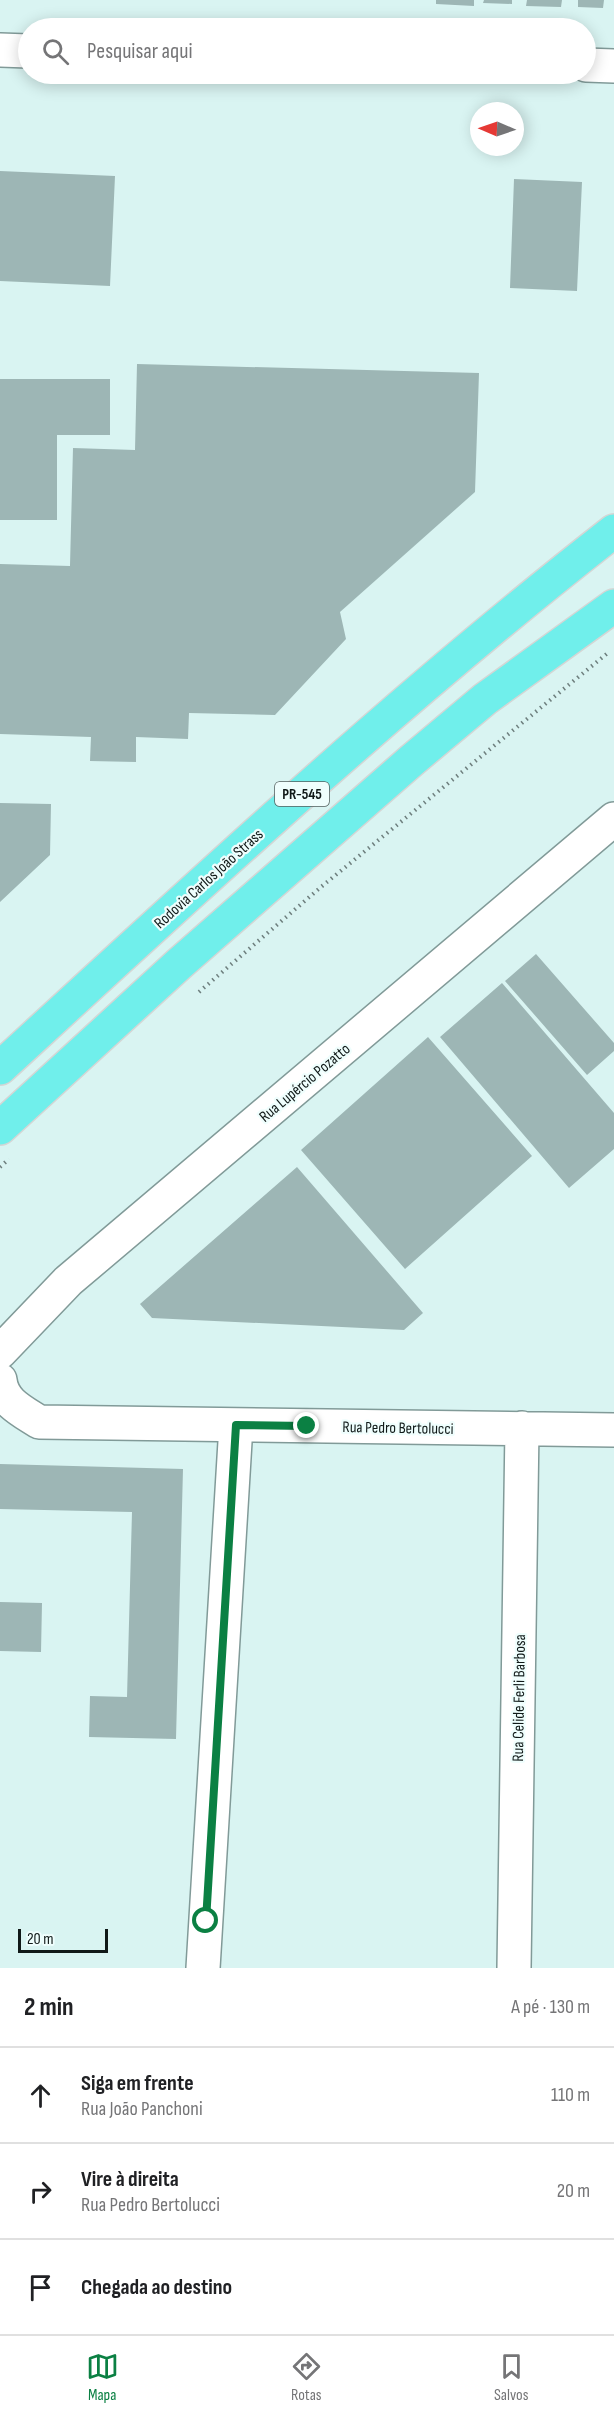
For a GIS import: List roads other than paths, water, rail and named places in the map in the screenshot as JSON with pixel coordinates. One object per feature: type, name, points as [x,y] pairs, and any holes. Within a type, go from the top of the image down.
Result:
[{"type":"highway","name":"Rodovia Carlos João Strass","points":[[0,1068],[310,786],[542,587],[614,531]]},
{"type":"highway","name":"PR-545","points":[[9,1140],[179,964],[485,699],[614,606]]},
{"type":"street","points":[[0,50],[18,51]]},
{"type":"street","points":[[596,65],[614,66]]},
{"type":"street","name":"Rua Lupércio Pozatto","points":[[0,1352],[68,1281],[614,819]]},
{"type":"street","name":"Rua Pedro Bertolucci","points":[[0,1380],[9,1403],[39,1422],[614,1430]]},
{"type":"street","points":[[203,1968],[236,1425]]},
{"type":"street","name":"Rua Celide Ferli Barbosa","points":[[514,1968],[522,1428]]}]
